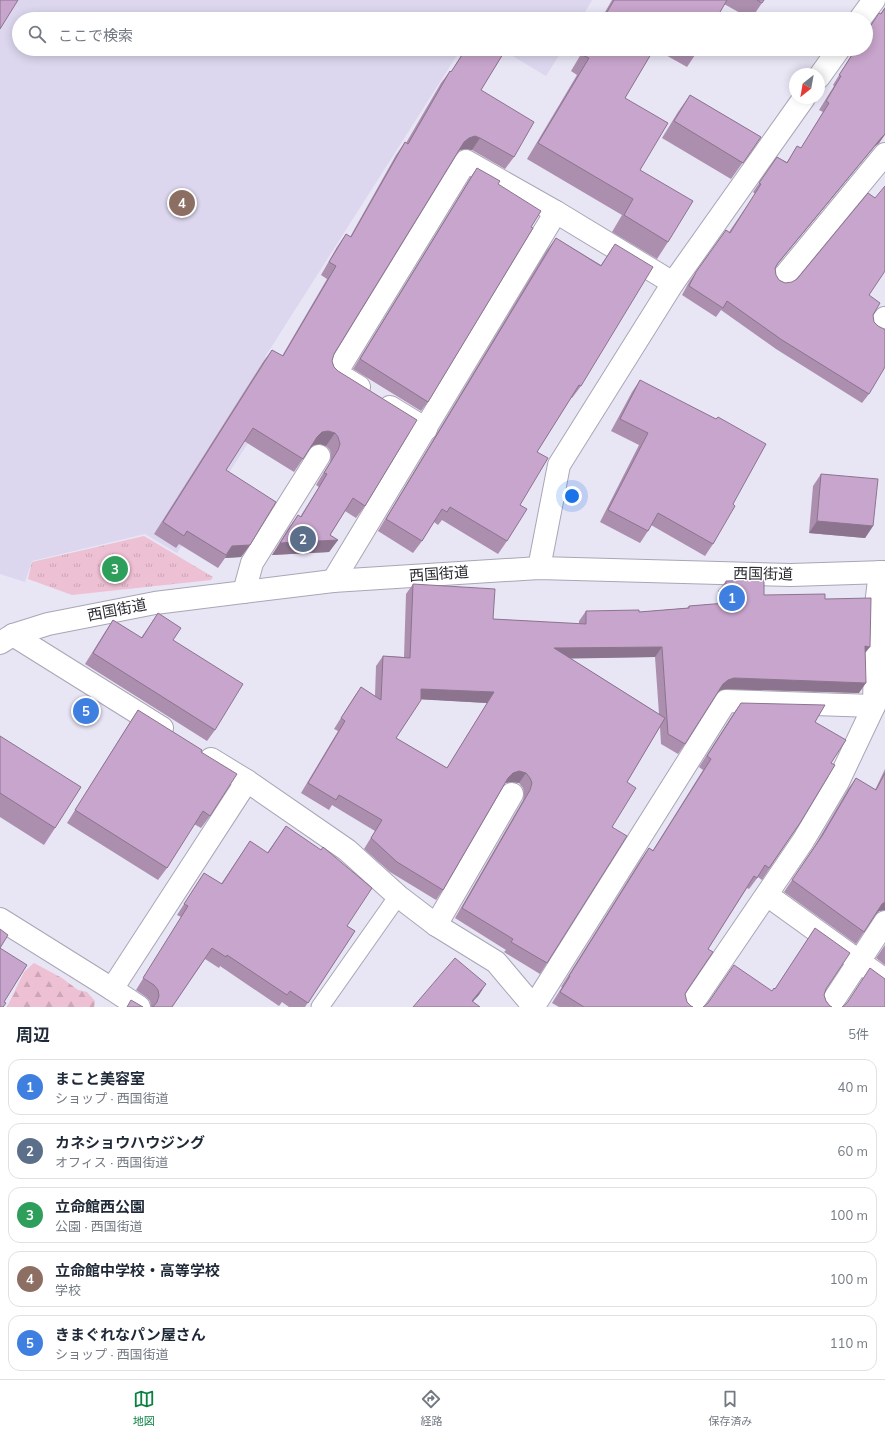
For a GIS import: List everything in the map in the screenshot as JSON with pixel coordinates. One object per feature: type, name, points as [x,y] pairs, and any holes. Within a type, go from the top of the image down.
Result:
[{"type":"street","points":[[865,12],[874,0]]},
{"type":"street","points":[[825,69],[834,56]]},
{"type":"street","points":[[539,568],[559,465],[673,283],[800,104]]},
{"type":"street","points":[[781,280],[885,154]]},
{"type":"street","points":[[426,429],[336,373],[466,160],[556,212],[673,283]]},
{"type":"street","points":[[333,581],[556,212]]},
{"type":"street","points":[[244,592],[252,563],[319,456]]},
{"type":"street","name":"西国街道","points":[[7,639],[48,624],[155,603],[333,581],[539,568],[791,575],[883,572]]},
{"type":"street","points":[[690,1007],[803,841],[838,782],[874,706],[876,605],[883,572]]},
{"type":"street","points":[[7,639],[187,744],[247,781],[347,850],[398,896],[436,925],[496,962],[534,1007],[726,701],[874,706]]},
{"type":"street","points":[[112,989],[247,781]]},
{"type":"street","points":[[436,925],[512,794]]},
{"type":"street","points":[[767,895],[885,980]]},
{"type":"street","points":[[0,919],[139,1007]]},
{"type":"street","points":[[829,1007],[885,922]]},
{"type":"lane","points":[[320,1007],[398,896]]},
{"type":"shaded area","points":[[0,0],[592,0],[585,12],[12,12],[12,56],[457,56],[265,357],[292,375],[177,553],[145,534],[32,561],[25,582],[0,574]]},
{"type":"shaded area","points":[[513,56],[559,56],[546,76]]},
{"type":"green space","points":[[144,536],[213,577],[211,580],[72,595],[28,579],[32,562]]},
{"type":"green space","points":[[34,963],[62,978],[78,990],[87,992],[95,1001],[94,1007],[7,1007],[24,972]]},
{"type":"building","points":[[0,0],[18,0],[0,29]]},
{"type":"building","points":[[614,0],[727,0],[720,12],[607,12]]},
{"type":"building","points":[[757,0],[764,0],[762,3]]},
{"type":"building","points":[[885,8],[885,134],[775,268],[776,275],[779,280],[785,283],[792,282],[797,279],[868,193],[875,198],[885,186],[885,271],[869,295],[880,303],[873,315],[874,322],[878,326],[885,329],[885,367],[869,394],[782,340],[727,301],[723,308],[689,286],[696,272],[726,230],[730,233],[761,184],[759,183],[777,157],[787,163],[797,146],[801,148],[829,103],[826,101],[841,76],[839,75],[851,56],[873,56],[873,22],[879,13],[881,14]]},
{"type":"building","points":[[461,56],[502,56],[481,90],[534,122],[514,157],[475,136],[464,142],[334,354],[332,361],[334,367],[338,371],[417,420],[365,506],[353,498],[330,535],[338,540],[280,543],[298,515],[301,517],[327,474],[324,473],[340,444],[335,433],[328,431],[322,432],[317,437],[303,459],[253,428],[226,470],[276,502],[250,545],[232,546],[226,555],[187,531],[184,536],[163,522],[272,350],[283,356],[336,266],[329,262],[346,234],[351,237],[405,142],[408,144],[450,71],[451,72]]},
{"type":"building","points":[[584,56],[650,56],[625,98],[668,123],[640,170],[693,201],[668,242],[624,215],[633,199],[538,143],[589,58]]},
{"type":"building","points":[[690,95],[761,137],[743,163],[674,121]]},
{"type":"building","points":[[477,168],[500,181],[498,184],[541,211],[531,227],[533,228],[428,402],[360,359]]},
{"type":"building","points":[[556,238],[601,266],[615,244],[653,267],[581,386],[579,385],[537,452],[548,458],[520,505],[527,509],[507,541],[450,507],[447,512],[442,509],[422,541],[386,519]]},
{"type":"building","points":[[640,380],[716,419],[718,417],[766,444],[733,504],[735,506],[713,544],[658,513],[648,531],[608,510],[648,433],[620,419]]},
{"type":"building","points":[[821,474],[878,479],[873,526],[817,521]]},
{"type":"building","points":[[764,580],[764,595],[825,594],[825,599],[871,598],[870,647],[865,646],[866,683],[734,678],[728,680],[723,684],[685,744],[668,734],[662,647],[554,648],[665,718],[627,782],[636,788],[612,827],[627,836],[547,963],[511,942],[513,939],[462,908],[530,790],[532,783],[526,773],[519,771],[513,773],[508,778],[443,890],[397,862],[371,838],[382,820],[339,795],[336,800],[308,783],[345,721],[341,718],[361,687],[381,700],[383,656],[410,658],[413,584],[495,589],[493,619],[586,624],[586,611],[639,610],[639,612],[726,603],[726,581]],"holes":[[[421,689],[494,692],[447,768],[396,738],[421,700]]]},
{"type":"building","points":[[158,613],[181,628],[173,640],[243,684],[215,730],[93,653],[113,620],[142,638]]},
{"type":"building","points":[[741,703],[825,705],[815,722],[846,740],[831,763],[835,765],[800,823],[769,868],[765,865],[757,878],[754,876],[708,949],[713,952],[685,994],[687,1002],[693,1007],[584,1007],[560,992],[649,848],[653,851],[711,759],[707,756]]},
{"type":"building","points":[[138,710],[237,774],[210,816],[203,811],[167,868],[75,810]]},
{"type":"building","points":[[0,736],[81,787],[55,828],[0,793]]},
{"type":"building","points":[[885,773],[885,902],[882,904],[864,932],[792,880],[822,836],[856,778],[876,790]]},
{"type":"building","points":[[286,826],[321,850],[323,847],[372,888],[347,926],[355,931],[308,1003],[290,991],[287,995],[227,955],[226,957],[212,948],[172,1007],[153,1007],[159,996],[158,990],[154,985],[143,978],[188,906],[184,904],[204,873],[222,884],[250,841],[268,853]]},
{"type":"building","points":[[815,928],[850,953],[826,989],[824,995],[826,1001],[832,1007],[703,1007],[708,1003],[734,965],[772,991],[774,988],[775,989]]},
{"type":"building","points":[[0,929],[8,935],[0,948]]},
{"type":"building","points":[[0,948],[27,965],[4,1002],[6,1003],[3,1007],[0,1007]]},
{"type":"building","points":[[455,958],[486,984],[472,1001],[480,1007],[413,1007]]},
{"type":"building","points":[[870,968],[885,979],[885,1007],[842,1007],[847,1003]]},
{"type":"building","points":[[131,1000],[143,1007],[127,1007]]},
{"type":"place","name":"立命館中学校・高等学校","points":[[182,203]]},
{"type":"place","name":"カネショウハウジング","points":[[303,539]]},
{"type":"place","name":"立命館西公園","points":[[115,569]]},
{"type":"place","name":"まこと美容室","points":[[732,598]]},
{"type":"place","name":"きまぐれなパン屋さん","points":[[86,711]]}]
